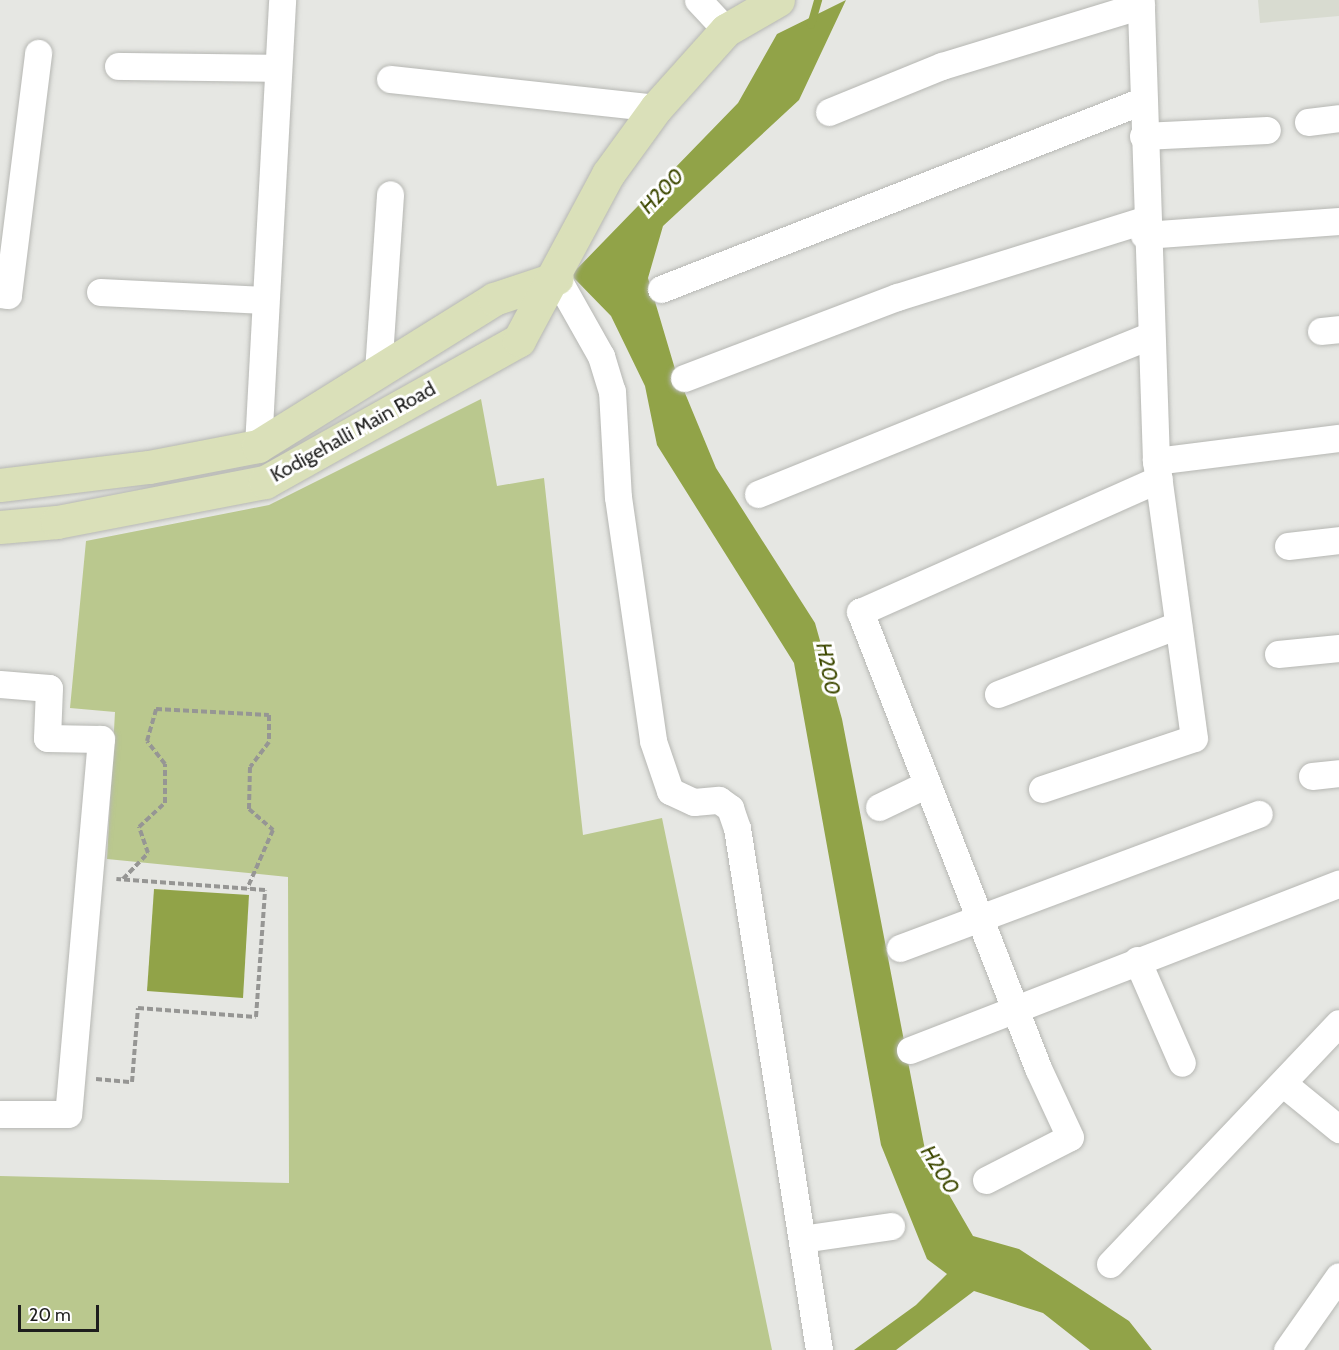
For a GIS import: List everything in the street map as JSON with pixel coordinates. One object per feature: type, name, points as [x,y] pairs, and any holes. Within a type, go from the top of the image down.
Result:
[{"type":"street","points":[[258,446],[276,68],[282,0]]},
{"type":"street","points":[[698,0],[734,25]]},
{"type":"street","name":"Kodigehalli Main Road","points":[[0,527],[57,522],[265,482],[519,340],[557,278],[608,174],[656,108],[734,25],[778,0]]},
{"type":"street","points":[[829,112],[942,66],[1141,2],[1144,228],[1158,470],[1194,738],[1042,789]]},
{"type":"street","points":[[0,294],[8,295],[38,53]]},
{"type":"street","points":[[118,66],[276,68]]},
{"type":"street","points":[[390,79],[656,108]]},
{"type":"street","points":[[661,289],[1142,101]]},
{"type":"street","points":[[1308,122],[1339,118]]},
{"type":"street","points":[[1143,136],[1267,130]]},
{"type":"street","points":[[378,372],[390,194]]},
{"type":"street","points":[[684,378],[897,297],[1144,228],[1339,221]]},
{"type":"street","points":[[557,278],[601,356],[612,391],[618,497],[653,741],[670,791],[694,802],[719,800],[730,807],[736,828],[819,1350]]},
{"type":"street","name":"Kodigehalli Main Road","points":[[0,485],[149,466],[258,446],[494,298],[557,278]]},
{"type":"street","points":[[100,292],[265,300]]},
{"type":"street","points":[[758,494],[1150,336]]},
{"type":"street","points":[[986,1180],[1071,1137],[1016,1008],[860,612],[1158,470],[1339,438]]},
{"type":"street","points":[[1288,546],[1339,540]]},
{"type":"street","points":[[998,694],[1178,625]]},
{"type":"street","points":[[1278,654],[1339,648]]},
{"type":"street","points":[[0,684],[49,688],[47,738],[101,739],[68,1114],[0,1114]]},
{"type":"street","points":[[1312,776],[1339,773]]},
{"type":"street","points":[[879,807],[927,784]]},
{"type":"street","points":[[900,948],[979,915],[1259,814]]},
{"type":"street","points":[[910,1050],[1137,960],[1339,884]]},
{"type":"street","points":[[1137,960],[1182,1063]]},
{"type":"street","points":[[1110,1264],[1285,1085],[1339,1023]]},
{"type":"street","points":[[1285,1085],[1339,1129]]},
{"type":"street","points":[[802,1239],[891,1226]]},
{"type":"street","points":[[1287,1350],[1339,1276]]},
{"type":"path","points":[[123,879],[148,853],[139,827],[165,803],[165,764],[147,741],[156,709],[269,715],[269,742],[250,767],[249,809],[273,830],[248,889]]},
{"type":"path","points":[[71,1077],[132,1082],[138,1008],[256,1017],[265,890],[88,877]]},
{"type":"shaded area","points":[[1258,0],[1339,0],[1339,16],[1260,23]]},
{"type":"shaded area","points":[[481,399],[497,486],[544,478],[583,835],[662,818],[772,1350],[0,1350],[0,1176],[289,1183],[288,877],[107,859],[115,712],[70,708],[86,541],[269,505]]},
{"type":"water","points":[[846,0],[799,100],[663,226],[648,278],[675,369],[716,468],[815,623],[842,719],[926,1155],[973,1236],[1019,1249],[1129,1321],[1152,1350],[1090,1350],[1043,1313],[974,1291],[896,1350],[854,1350],[916,1305],[947,1274],[927,1259],[881,1145],[794,663],[657,445],[645,386],[611,316],[571,275],[738,103],[777,34]]},
{"type":"water","points":[[154,889],[249,895],[243,998],[147,991]]},
{"type":"waterway","name":"H200","points":[[811,25],[818,0]]}]
